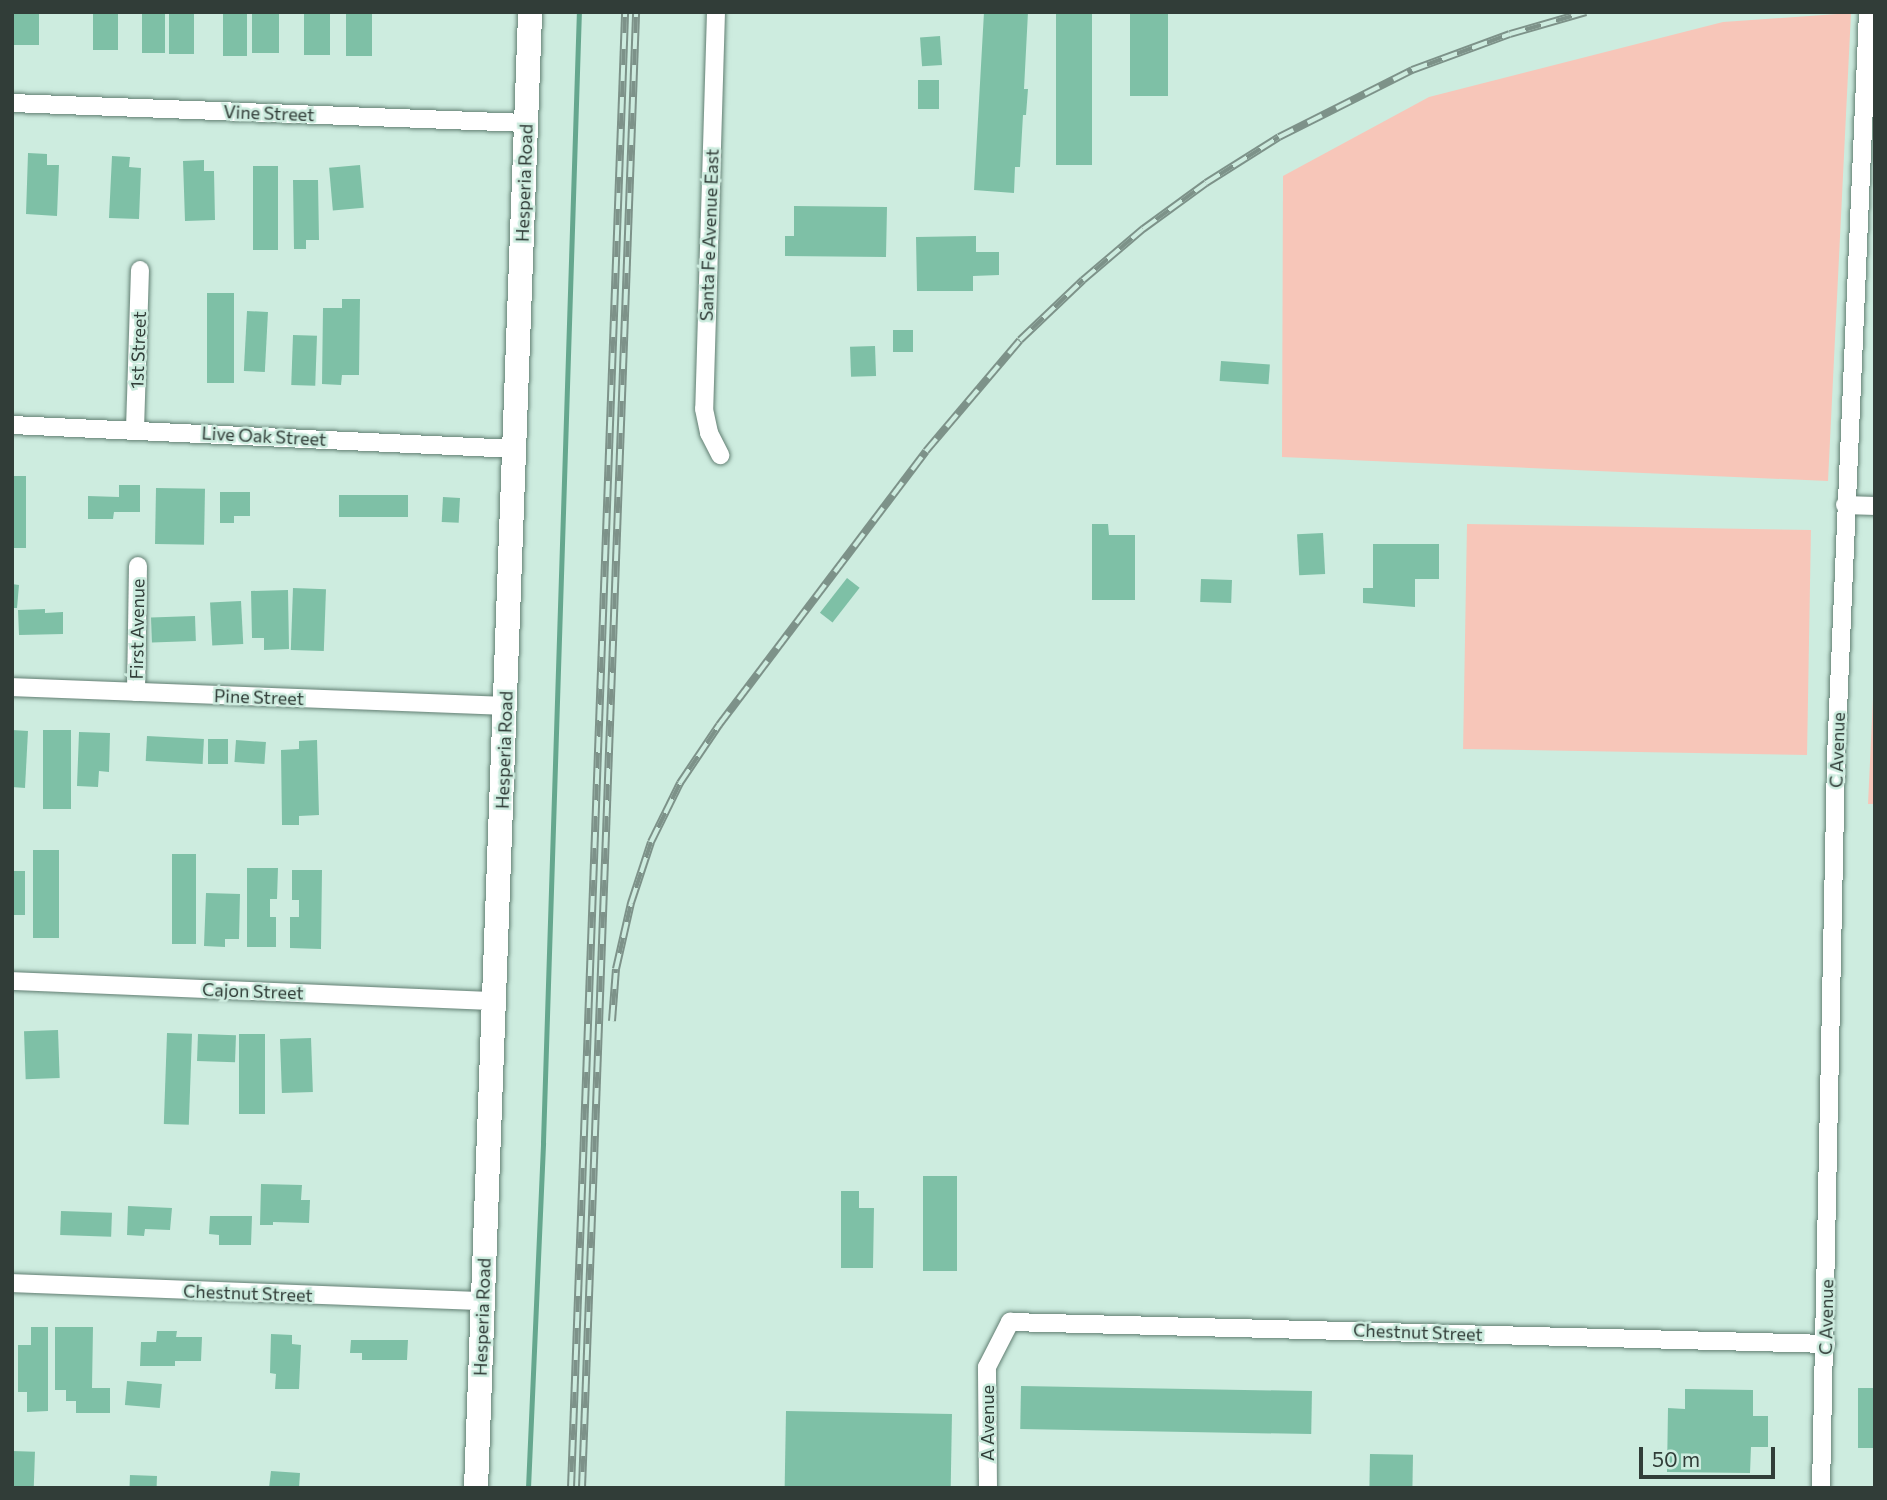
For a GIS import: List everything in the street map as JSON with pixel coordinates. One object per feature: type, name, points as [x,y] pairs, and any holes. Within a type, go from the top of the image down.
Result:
[{"type":"main road","name":"Hesperia Road","points":[[477,1488],[530,12]]},
{"type":"street","name":"Santa Fe Avenue East","points":[[716,12],[704,409],[709,433],[720,455]]},
{"type":"street","name":"C Avenue","points":[[1821,1488],[1836,770],[1845,505],[1868,12]]},
{"type":"street","name":"Vine Street","points":[[12,103],[526,123]]},
{"type":"street","name":"1st Street","points":[[135,429],[140,270]]},
{"type":"street","name":"Live Oak Street","points":[[12,425],[515,449]]},
{"type":"street","points":[[1845,505],[1875,506]]},
{"type":"street","name":"First Avenue","points":[[136,692],[138,566]]},
{"type":"street","name":"Pine Street","points":[[12,687],[505,706]]},
{"type":"street","name":"Cajon Street","points":[[12,981],[494,1001]]},
{"type":"street","name":"Chestnut Street","points":[[12,1283],[483,1301]]},
{"type":"street","name":"Chestnut Street","points":[[1010,1322],[1826,1344]]},
{"type":"street","name":"A Avenue","points":[[988,1488],[987,1367],[1010,1322]]},
{"type":"shaded area","points":[[1851,13],[1828,481],[1282,457],[1283,176],[1429,97],[1723,22]]},
{"type":"shaded area","points":[[1467,524],[1811,530],[1807,755],[1463,749]]},
{"type":"shaded area","points":[[1875,656],[1875,804],[1868,804]]},
{"type":"building","points":[[13,12],[39,12],[39,45],[13,45]]},
{"type":"building","points":[[93,12],[118,12],[118,50],[93,50]]},
{"type":"building","points":[[142,12],[165,12],[165,53],[142,53]]},
{"type":"building","points":[[169,12],[194,12],[194,54],[169,54]]},
{"type":"building","points":[[223,12],[247,12],[247,56],[223,56]]},
{"type":"building","points":[[252,12],[279,12],[279,53],[252,53]]},
{"type":"building","points":[[304,12],[330,12],[330,55],[304,55]]},
{"type":"building","points":[[346,12],[372,12],[372,56],[346,56]]},
{"type":"building","points":[[984,12],[1028,12],[1024,89],[1028,89],[1026,115],[1023,115],[1020,167],[1015,167],[1014,193],[974,190]]},
{"type":"building","points":[[1056,12],[1092,12],[1092,165],[1056,165]]},
{"type":"building","points":[[1130,12],[1168,12],[1168,96],[1130,96]]},
{"type":"building","points":[[940,36],[942,65],[922,66],[920,37]]},
{"type":"building","points":[[918,80],[939,80],[939,109],[918,109]]},
{"type":"building","points":[[28,153],[47,154],[47,165],[59,165],[57,216],[26,214]]},
{"type":"building","points":[[112,156],[130,157],[129,167],[141,168],[139,219],[109,218]]},
{"type":"building","points":[[204,160],[204,171],[214,171],[215,220],[185,221],[183,161]]},
{"type":"building","points":[[360,165],[364,208],[333,211],[329,168]]},
{"type":"building","points":[[253,166],[278,166],[278,250],[253,250]]},
{"type":"building","points":[[293,180],[318,180],[319,240],[306,240],[306,249],[294,249]]},
{"type":"building","points":[[794,206],[887,207],[886,257],[785,256],[785,236],[794,236]]},
{"type":"building","points":[[976,236],[976,252],[999,252],[999,275],[973,276],[973,291],[917,291],[916,237]]},
{"type":"building","points":[[207,293],[234,293],[234,383],[207,383]]},
{"type":"building","points":[[342,299],[360,299],[359,375],[342,375],[341,385],[322,384],[323,308],[342,308]]},
{"type":"building","points":[[247,311],[268,312],[265,372],[244,371]]},
{"type":"building","points":[[893,330],[913,330],[913,352],[893,352]]},
{"type":"building","points":[[293,335],[317,336],[315,386],[291,385]]},
{"type":"building","points":[[875,346],[876,376],[851,377],[850,347]]},
{"type":"building","points":[[1221,361],[1270,364],[1268,384],[1220,381]]},
{"type":"building","points":[[12,476],[26,476],[26,548],[12,548]]},
{"type":"building","points":[[119,485],[140,485],[140,512],[114,512],[113,519],[88,519],[88,496],[119,497]]},
{"type":"building","points":[[156,488],[205,489],[204,545],[155,544]]},
{"type":"building","points":[[220,492],[250,492],[250,516],[234,516],[234,523],[220,523]]},
{"type":"building","points":[[339,495],[408,495],[408,517],[339,517]]},
{"type":"building","points":[[443,497],[460,498],[459,523],[442,522]]},
{"type":"building","points":[[1092,524],[1108,524],[1109,535],[1135,535],[1135,600],[1092,600]]},
{"type":"building","points":[[1323,533],[1325,574],[1299,575],[1297,534]]},
{"type":"building","points":[[1373,544],[1439,544],[1439,579],[1415,579],[1415,607],[1363,603],[1363,588],[1373,588]]},
{"type":"building","points":[[847,578],[860,588],[833,623],[820,613]]},
{"type":"building","points":[[1201,579],[1232,580],[1231,603],[1200,602]]},
{"type":"building","points":[[12,584],[19,585],[17,608],[12,608]]},
{"type":"building","points":[[293,588],[326,589],[324,651],[291,650]]},
{"type":"building","points":[[288,590],[289,649],[264,650],[264,638],[252,638],[251,591]]},
{"type":"building","points":[[241,601],[243,644],[212,646],[210,603]]},
{"type":"building","points":[[45,609],[45,613],[63,612],[63,634],[19,635],[18,610]]},
{"type":"building","points":[[195,616],[196,641],[152,643],[151,618]]},
{"type":"building","points":[[12,730],[28,731],[25,788],[12,787]]},
{"type":"building","points":[[43,730],[71,730],[71,809],[43,809]]},
{"type":"building","points":[[79,732],[110,733],[109,772],[99,771],[98,787],[77,786]]},
{"type":"building","points":[[147,736],[204,739],[203,764],[146,761]]},
{"type":"building","points":[[208,739],[228,739],[228,764],[208,764]]},
{"type":"building","points":[[236,740],[266,742],[264,764],[234,762]]},
{"type":"building","points":[[317,740],[319,815],[299,816],[299,825],[282,825],[281,750],[299,749],[299,741]]},
{"type":"building","points":[[33,850],[59,850],[59,938],[33,938]]},
{"type":"building","points":[[172,854],[196,854],[196,944],[172,944]]},
{"type":"building","points":[[247,868],[278,868],[277,899],[270,899],[270,917],[276,917],[276,947],[247,947]]},
{"type":"building","points":[[292,870],[322,870],[321,949],[290,948],[290,917],[299,917],[299,900],[292,900]]},
{"type":"building","points":[[12,871],[25,871],[25,915],[12,915]]},
{"type":"building","points":[[206,893],[240,894],[239,939],[225,939],[225,947],[204,946]]},
{"type":"building","points":[[58,1030],[60,1078],[26,1079],[24,1031]]},
{"type":"building","points":[[167,1033],[192,1034],[189,1125],[164,1124]]},
{"type":"building","points":[[198,1034],[236,1035],[235,1062],[197,1061]]},
{"type":"building","points":[[239,1034],[265,1034],[265,1114],[239,1114]]},
{"type":"building","points":[[311,1038],[313,1092],[282,1093],[280,1039]]},
{"type":"building","points":[[923,1176],[957,1176],[957,1271],[923,1271]]},
{"type":"building","points":[[261,1184],[302,1185],[301,1200],[310,1200],[309,1223],[273,1222],[273,1225],[260,1225]]},
{"type":"building","points":[[841,1191],[859,1191],[859,1208],[874,1208],[873,1268],[841,1268]]},
{"type":"building","points":[[128,1206],[172,1208],[170,1230],[145,1229],[144,1236],[127,1235]]},
{"type":"building","points":[[61,1211],[112,1213],[111,1237],[60,1235]]},
{"type":"building","points":[[210,1216],[252,1216],[251,1245],[219,1245],[219,1235],[209,1234]]},
{"type":"building","points":[[31,1327],[48,1327],[48,1411],[27,1412],[27,1392],[18,1392],[18,1345],[31,1345]]},
{"type":"building","points":[[55,1327],[93,1327],[92,1388],[110,1388],[110,1413],[76,1413],[76,1401],[66,1401],[66,1390],[55,1390]]},
{"type":"building","points":[[157,1331],[177,1331],[176,1337],[202,1337],[201,1361],[175,1361],[175,1366],[140,1366],[141,1342],[156,1342]]},
{"type":"building","points":[[271,1334],[292,1335],[292,1344],[301,1345],[299,1389],[275,1389],[276,1374],[270,1373]]},
{"type":"building","points":[[351,1340],[408,1340],[407,1360],[362,1360],[362,1353],[350,1353]]},
{"type":"building","points":[[127,1381],[162,1384],[160,1408],[125,1405]]},
{"type":"building","points":[[1021,1386],[1312,1391],[1311,1434],[1020,1429]]},
{"type":"building","points":[[1858,1388],[1875,1388],[1875,1448],[1858,1448]]},
{"type":"building","points":[[1685,1389],[1753,1390],[1753,1416],[1768,1416],[1768,1447],[1751,1447],[1750,1473],[1667,1472],[1668,1408],[1685,1409]]},
{"type":"building","points":[[786,1411],[952,1414],[951,1488],[785,1488]]},
{"type":"building","points":[[12,1451],[35,1452],[34,1488],[12,1488]]},
{"type":"building","points":[[1370,1454],[1413,1455],[1412,1488],[1369,1488]]},
{"type":"building","points":[[271,1471],[300,1473],[299,1488],[269,1488]]},
{"type":"building","points":[[130,1475],[157,1476],[157,1488],[130,1488]]},
{"type":"waterway","points":[[528,1488],[543,1142],[579,12]]},
{"type":"railway","points":[[571,1488],[625,12]]},
{"type":"railway","points":[[582,1488],[636,12]]},
{"type":"railway","points":[[612,1021],[616,969],[631,903],[651,842],[680,783],[719,725],[926,451],[1020,340],[1083,280],[1143,229],[1206,183],[1279,137],[1412,70],[1510,34],[1586,12]]}]
